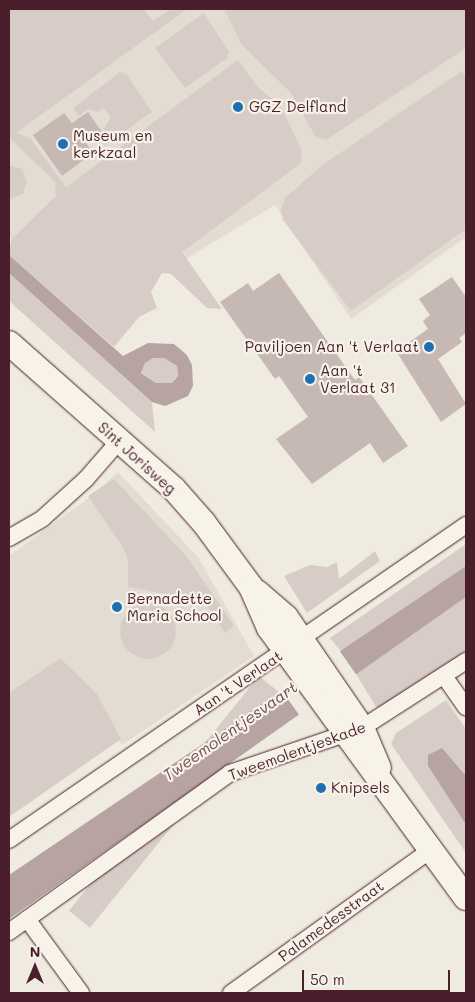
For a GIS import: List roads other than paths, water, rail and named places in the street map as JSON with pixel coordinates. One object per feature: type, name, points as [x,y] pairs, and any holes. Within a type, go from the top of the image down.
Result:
[{"type":"main road","name":"Sint Jorisweg","points":[[9,343],[174,489],[251,586],[269,628],[299,653],[354,732],[385,783],[466,898]]},
{"type":"street","points":[[9,538],[43,518],[86,479],[119,441]]},
{"type":"street","name":"Aan 't Verlaat","points":[[9,840],[299,653],[466,525]]},
{"type":"street","name":"Tweemolentjeskade","points":[[9,932],[230,773],[354,732],[466,661]]},
{"type":"street","points":[[444,676],[466,707]]},
{"type":"street","name":"Palamedesstraat","points":[[231,993],[432,850]]},
{"type":"street","points":[[27,919],[82,993]]},
{"type":"water","points":[[9,255],[123,356],[148,343],[174,344],[187,355],[192,365],[193,386],[188,396],[165,406],[152,402],[9,273]],"holes":[[[153,358],[164,358],[177,366],[178,376],[172,383],[156,383],[141,373],[145,363]]]},
{"type":"water","name":"Tweemolentjesvaart","points":[[466,566],[466,597],[9,919],[9,875]]},
{"type":"water","points":[[442,748],[466,776],[466,825],[428,766],[428,755]]},
{"type":"place","name":"GGZ Delfland","points":[[238,107]]},
{"type":"place","name":"Museum en kerkzaal","points":[[63,144]]},
{"type":"place","name":"Paviljoen Aan 't Verlaat","points":[[429,347]]},
{"type":"place","name":"Aan 't Verlaat 31","points":[[310,379]]},
{"type":"place","name":"Bernadette Maria School","points":[[117,607]]},
{"type":"place","name":"Knipsels","points":[[321,788]]}]
